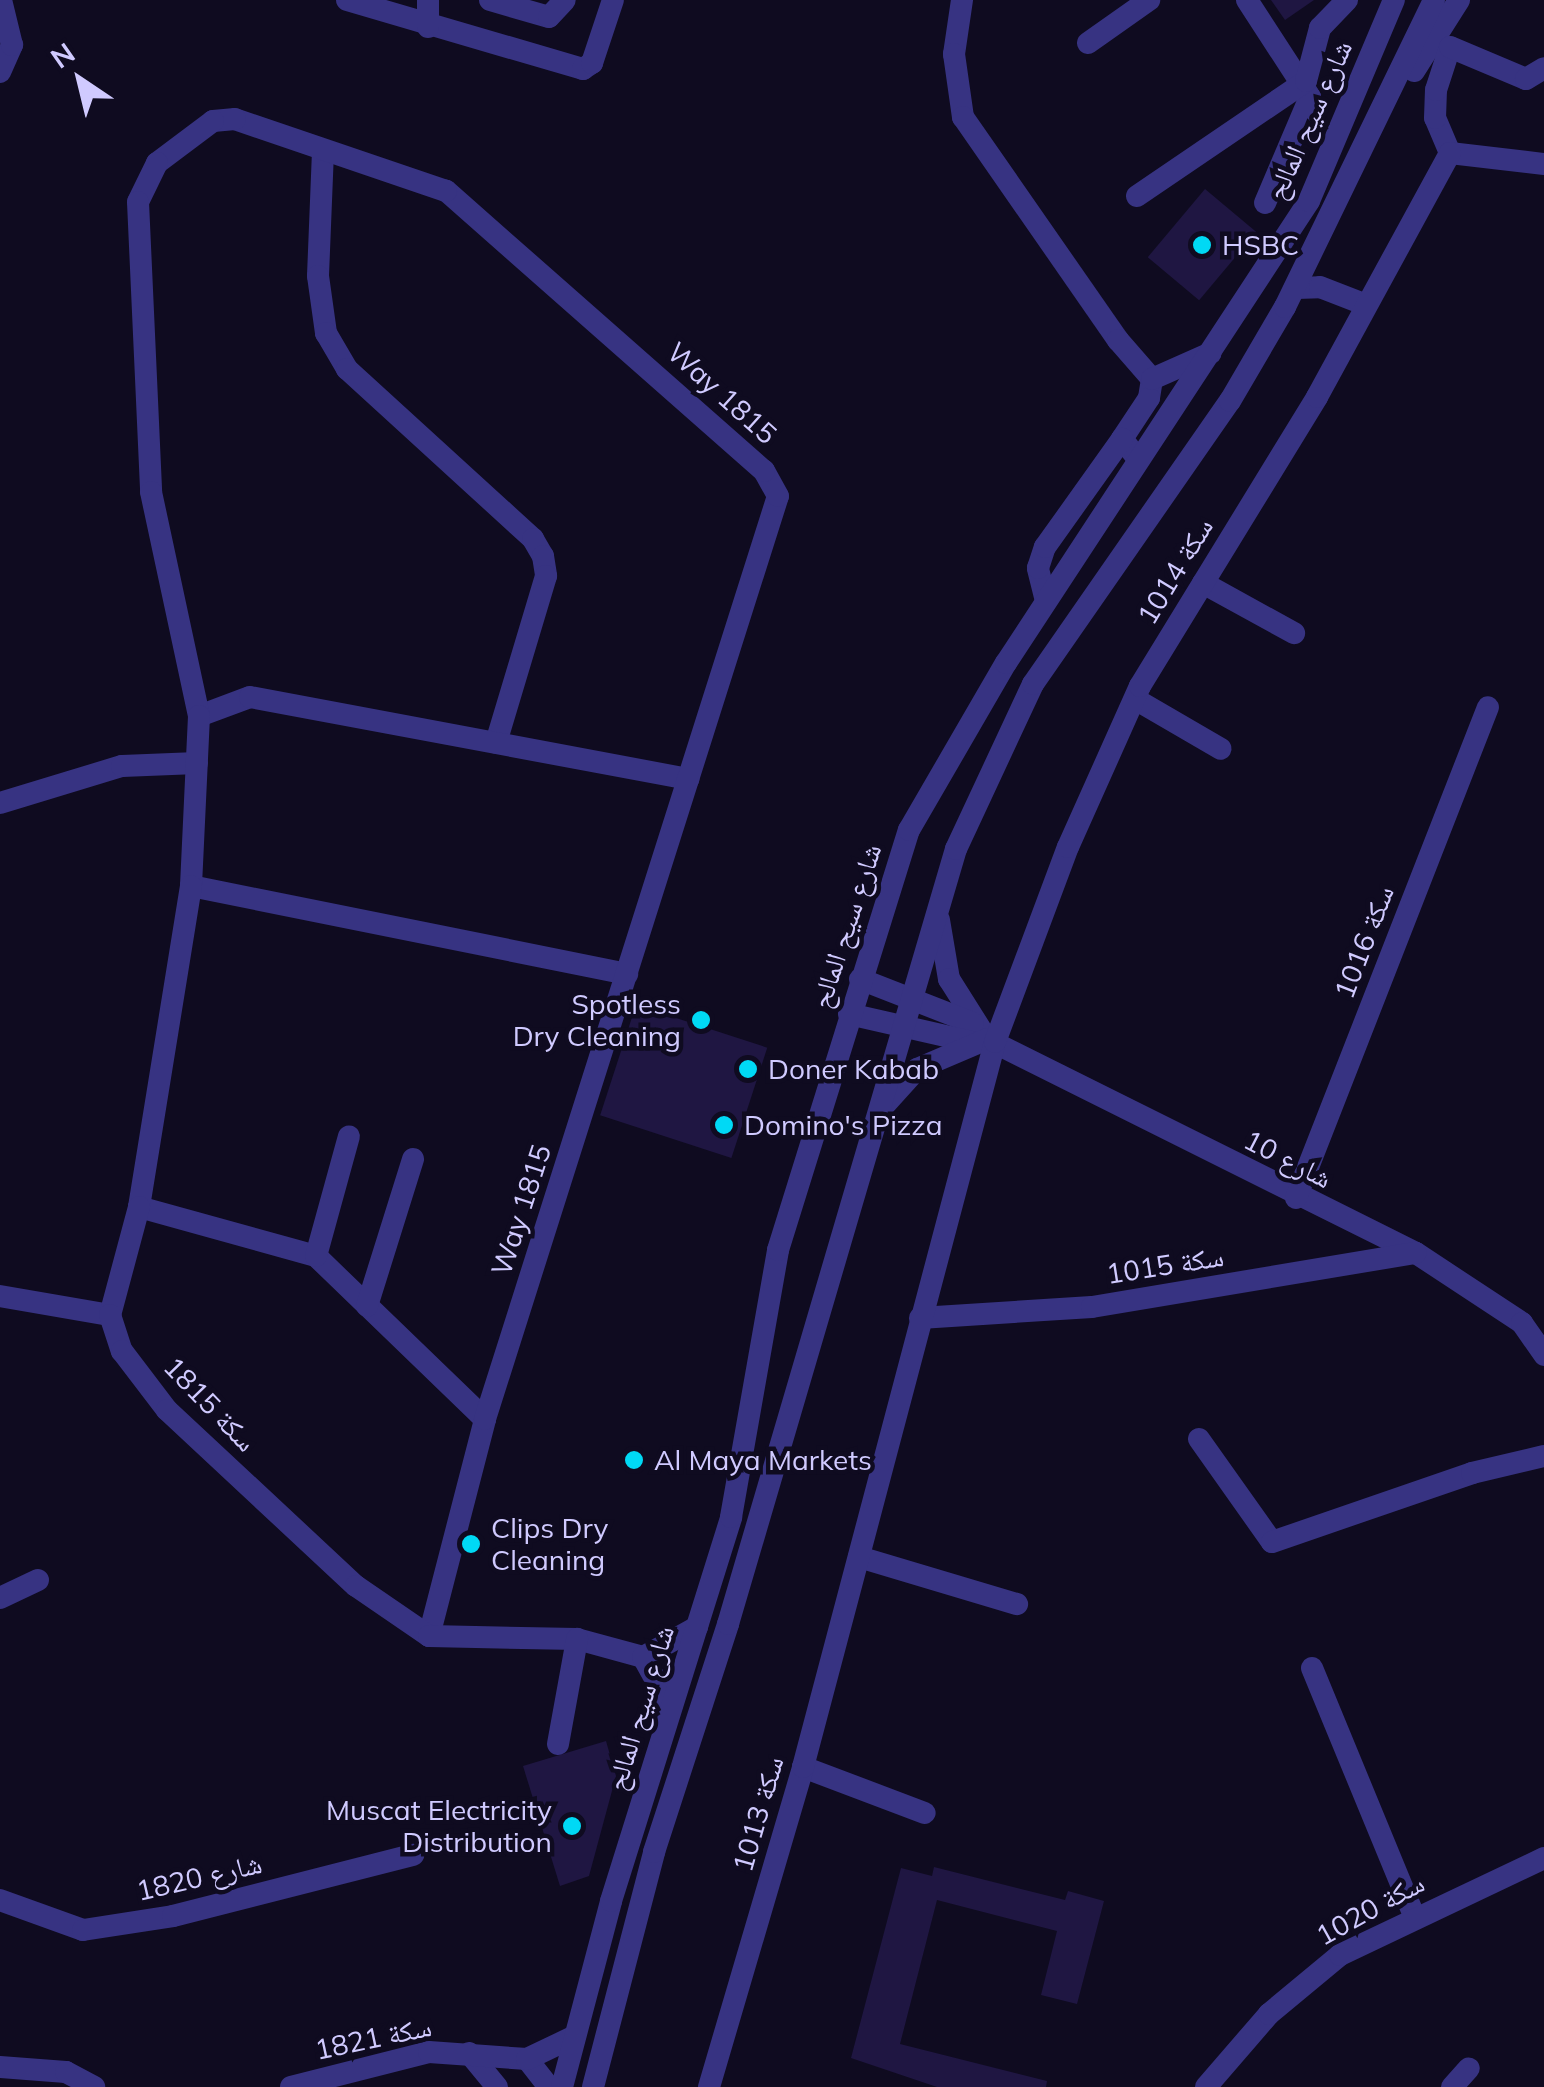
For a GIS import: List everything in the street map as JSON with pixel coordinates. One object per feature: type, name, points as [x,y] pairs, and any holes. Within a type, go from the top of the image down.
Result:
[{"type":"street","points":[[0,72],[12,33],[1,0]]},
{"type":"street","points":[[347,0],[582,70],[592,63],[612,0]]},
{"type":"street","points":[[428,0],[428,27]]},
{"type":"street","points":[[490,0],[523,5],[550,17],[565,0]]},
{"type":"street","points":[[962,0],[954,72],[962,117],[1118,340],[1152,379]]},
{"type":"street","points":[[1088,43],[1149,0]]},
{"type":"street","points":[[1247,0],[1306,81],[1310,97],[1304,122],[1265,202]]},
{"type":"street","points":[[1137,196],[1306,81],[1320,28],[1347,0]]},
{"type":"street","name":"شارع سيح المالح","points":[[562,2087],[572,2036],[731,1517],[778,1250],[860,979],[910,830],[1046,601],[1309,201],[1394,0]]},
{"type":"street","name":"شارع سيح المالح","points":[[592,2087],[654,1852],[728,1624],[898,1029],[956,849],[1033,684],[1230,401],[1296,288],[1381,119],[1434,0]]},
{"type":"street","points":[[1381,119],[1458,0]]},
{"type":"street","points":[[1544,68],[1526,79],[1450,48],[1436,90],[1435,118],[1450,153],[1544,164]]},
{"type":"street","name":"Way 1815","points":[[191,886],[199,716],[151,492],[138,202],[157,163],[213,121],[235,120],[446,191],[771,484],[778,496],[485,1420],[429,1636]]},
{"type":"street","points":[[323,151],[318,276],[335,350],[378,399],[534,539],[542,556],[543,586],[496,743]]},
{"type":"street","name":"سكة 1014","points":[[983,1037],[1134,699],[1317,397],[1364,304],[1450,153]]},
{"type":"street","points":[[1296,288],[1320,288],[1364,304]]},
{"type":"street","points":[[1152,379],[1211,353]]},
{"type":"street","points":[[1046,601],[1038,568],[1046,547],[1149,398],[1152,379]]},
{"type":"street","points":[[1122,440],[1138,459]]},
{"type":"street","points":[[1203,583],[1294,632]]},
{"type":"street","points":[[199,716],[250,697],[688,780]]},
{"type":"street","points":[[1134,699],[1221,749]]},
{"type":"street","name":"سكة 1016","points":[[1296,1198],[1488,708]]},
{"type":"street","points":[[0,803],[122,766],[196,762]]},
{"type":"street","points":[[0,1296],[110,1315],[139,1208],[191,886],[628,974]]},
{"type":"street","points":[[938,910],[948,979],[983,1037]]},
{"type":"street","points":[[860,979],[909,994],[983,1037]]},
{"type":"street","points":[[849,1014],[898,1029],[983,1037]]},
{"type":"street","points":[[872,1122],[917,1069],[983,1037]]},
{"type":"street","name":"شارع 10","points":[[983,1037],[1296,1198],[1416,1254],[1522,1324],[1541,1343]]},
{"type":"street","name":"سكة 1013","points":[[709,2087],[803,1767],[859,1558],[920,1318],[983,1037]]},
{"type":"street","points":[[316,1256],[349,1136]]},
{"type":"street","points":[[368,1306],[413,1159]]},
{"type":"street","points":[[139,1208],[316,1256],[485,1420]]},
{"type":"street","name":"سكة 1015","points":[[920,1318],[1092,1307],[1416,1254]]},
{"type":"street","name":"سكة 1815","points":[[110,1315],[122,1352],[166,1410],[356,1586],[429,1636]]},
{"type":"street","points":[[1199,1439],[1272,1542],[1472,1473],[1544,1456]]},
{"type":"street","points":[[859,1558],[1017,1604]]},
{"type":"street","points":[[0,1598],[38,1580]]},
{"type":"street","points":[[429,1636],[578,1639],[643,1657],[696,1627]]},
{"type":"street","points":[[558,1744],[578,1639]]},
{"type":"street","points":[[643,1657],[670,1706]]},
{"type":"street","points":[[1312,1668],[1414,1915]]},
{"type":"street","points":[[803,1767],[926,1813]]},
{"type":"street","name":"1820 شارع","points":[[0,1900],[83,1930],[173,1916],[413,1855]]},
{"type":"street","name":"سكة 1020","points":[[1206,2087],[1269,2014],[1340,1956],[1414,1915],[1544,1858]]},
{"type":"street","points":[[549,2087],[527,2059],[572,2036]]},
{"type":"street","name":"سكة 1821","points":[[291,2087],[430,2052],[527,2059]]},
{"type":"street","points":[[469,2053],[497,2087]]},
{"type":"street","points":[[0,2067],[66,2072],[94,2087]]},
{"type":"street","points":[[1452,2087],[1469,2068]]},
{"type":"building","points":[[1271,0],[1314,0],[1285,20]]},
{"type":"building","name":"HSBC","points":[[1205,189],[1256,232],[1199,300],[1148,257]]},
{"type":"building","points":[[636,1005],[767,1048],[731,1158],[600,1115]]},
{"type":"building","name":"Muscat Electricity Distribution","points":[[606,1741],[616,1776],[589,1876],[560,1886],[523,1766]]},
{"type":"building","points":[[934,1867],[1065,1900],[1068,1891],[1104,1901],[1077,2004],[1041,1995],[1057,1931],[937,1900],[900,2044],[1047,2081],[1046,2087],[937,2087],[851,2058],[901,1868],[932,1876]]},
{"type":"place","name":"HSBC","points":[[1202,245]]},
{"type":"place","name":"Spotless Dry Cleaning","points":[[701,1020]]},
{"type":"place","name":"Doner Kabab","points":[[748,1069]]},
{"type":"place","name":"Domino's Pizza","points":[[724,1125]]},
{"type":"place","name":"Al Maya Markets","points":[[634,1460]]},
{"type":"place","name":"Clips Dry Cleaning","points":[[471,1544]]},
{"type":"place","name":"Muscat Electricity Distribution","points":[[572,1826]]}]
